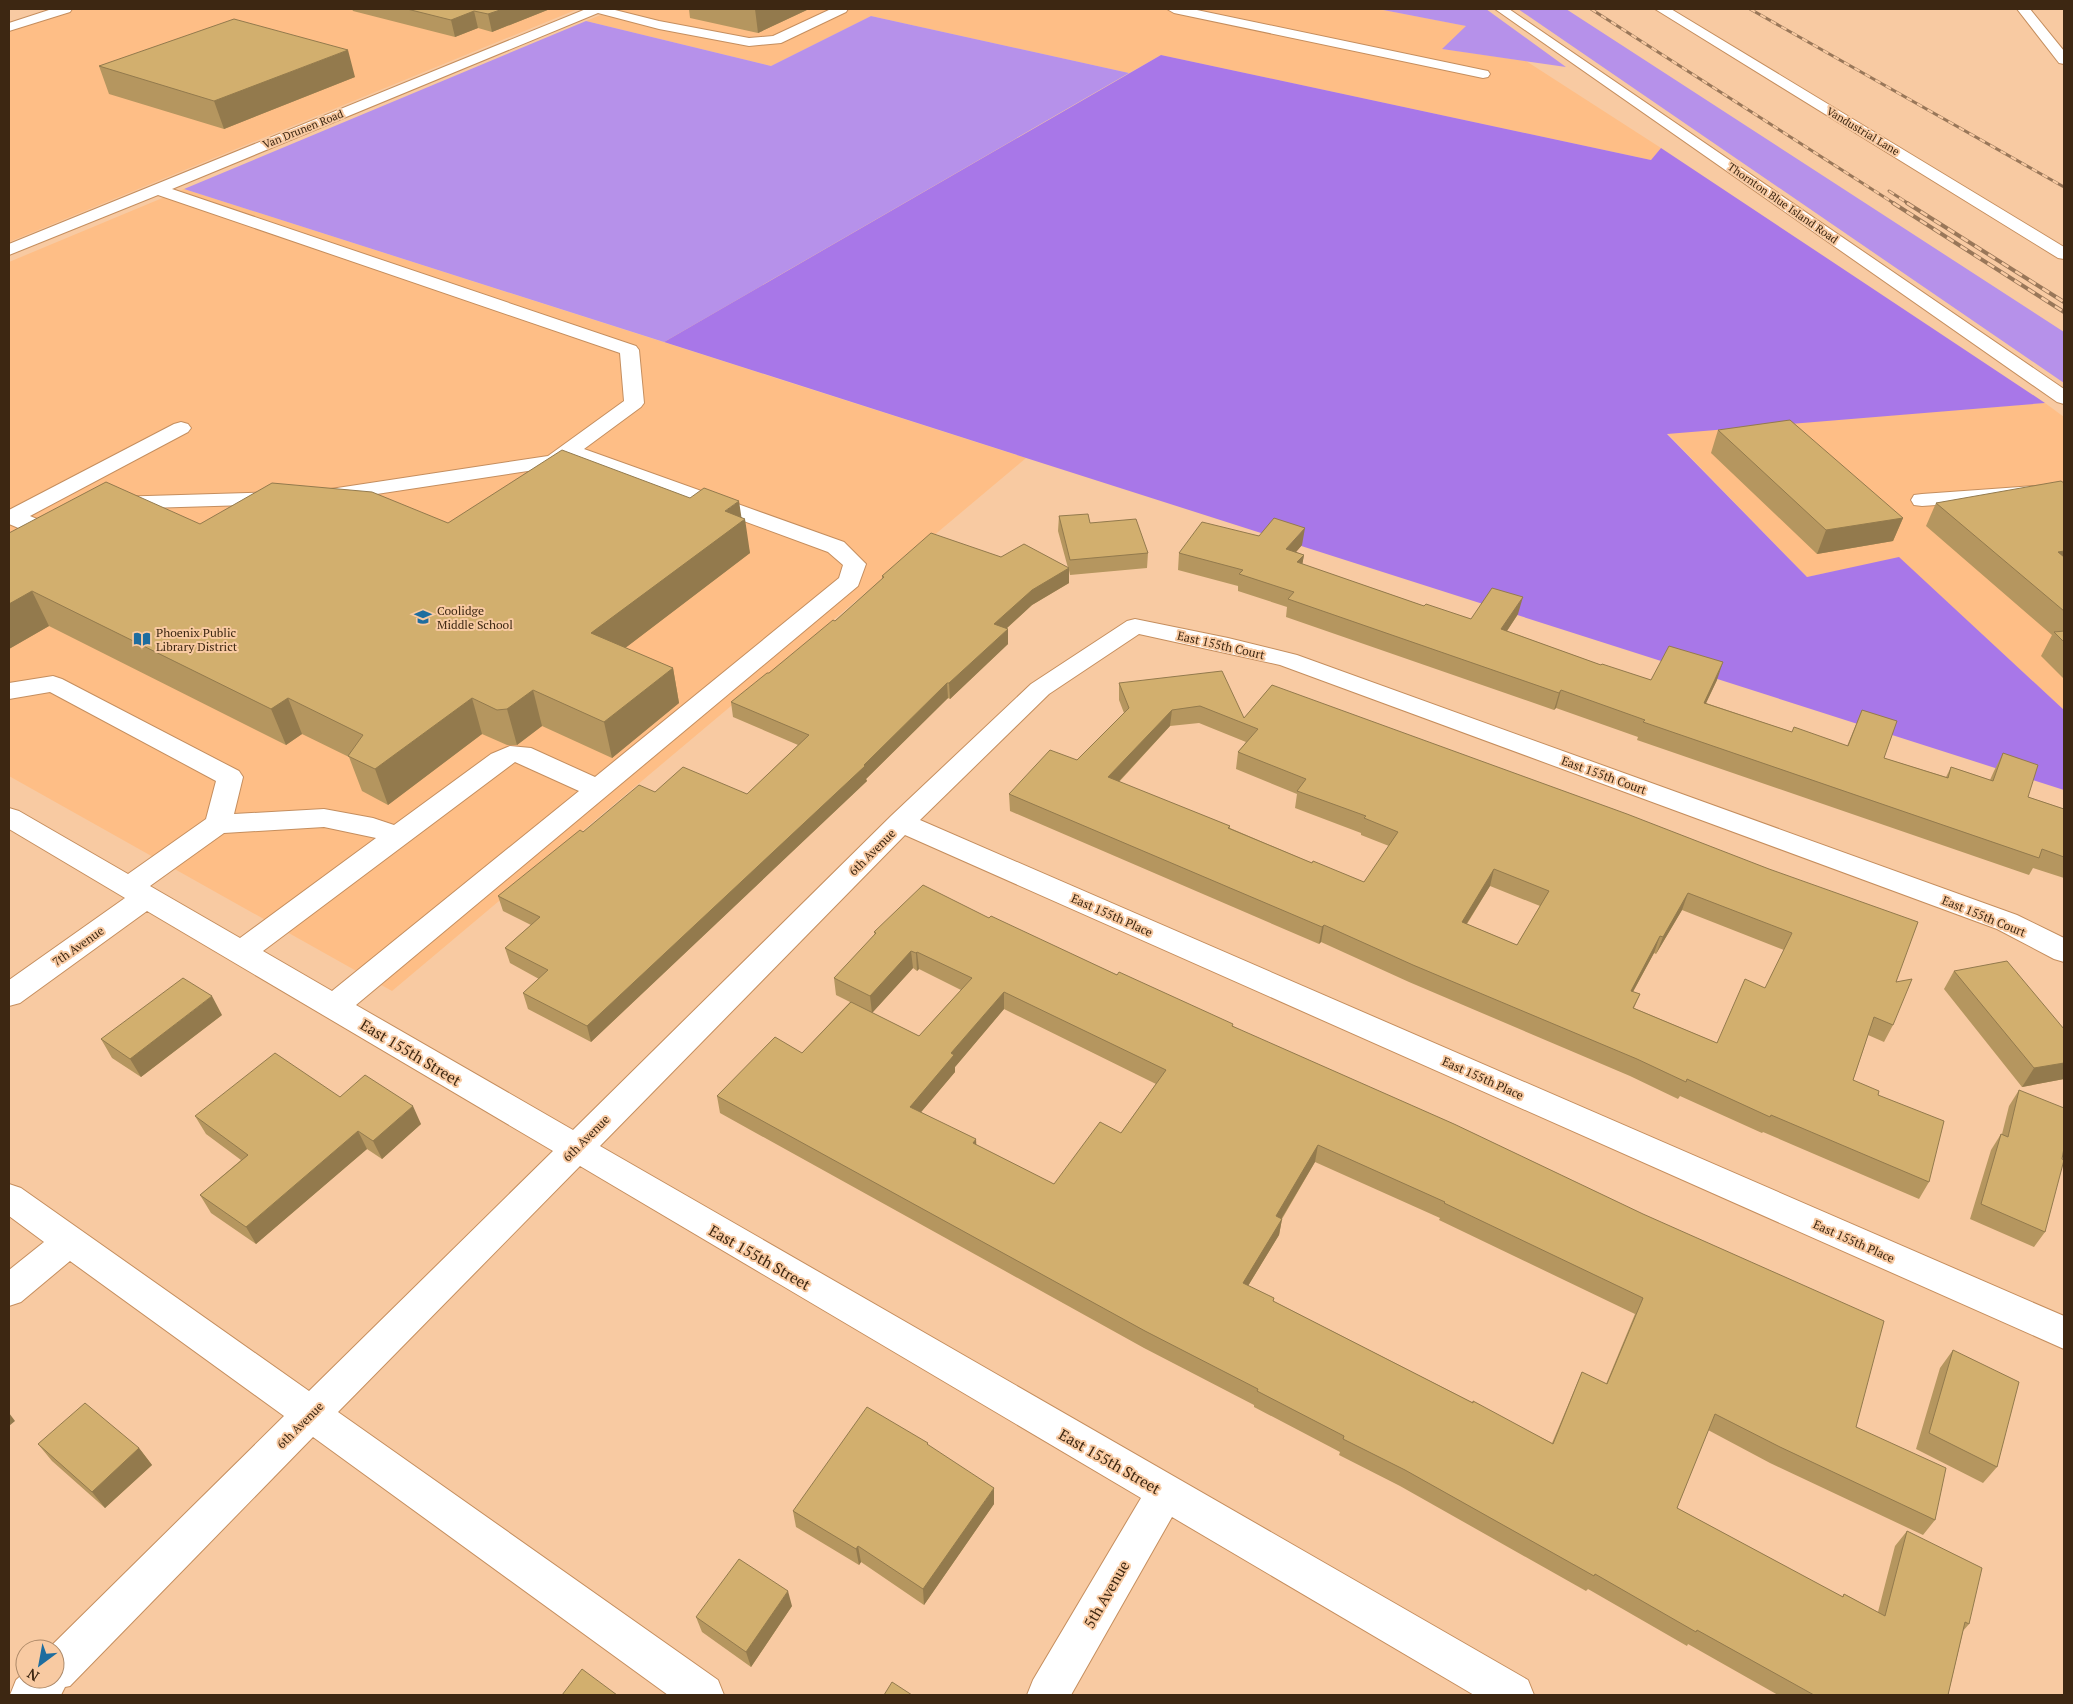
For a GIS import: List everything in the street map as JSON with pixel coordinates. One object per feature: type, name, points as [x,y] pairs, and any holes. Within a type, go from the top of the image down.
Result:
[{"type":"street","points":[[9,27],[66,9]]},
{"type":"street","points":[[596,9],[749,42],[776,40],[841,9]]},
{"type":"street","name":"Van Drunen Road","points":[[9,250],[596,9]]},
{"type":"street","points":[[1174,9],[1483,74]]},
{"type":"street","name":"Thornton Blue Island Road","points":[[1501,9],[2064,398]]},
{"type":"street","name":"Vandustrial Lane","points":[[1662,9],[2064,254]]},
{"type":"street","points":[[2024,9],[2064,60]]},
{"type":"street","points":[[642,20],[660,13]]},
{"type":"street","points":[[98,512],[115,503],[328,496],[554,461],[634,403],[629,350],[157,189]]},
{"type":"street","points":[[32,548],[64,531],[12,517],[181,428]]},
{"type":"street","points":[[334,1007],[850,580],[855,564],[836,547],[569,450]]},
{"type":"street","points":[[1922,500],[2064,490]]},
{"type":"street","name":"6th Avenue","points":[[65,1662],[574,1149],[901,823],[1040,689],[1135,626]]},
{"type":"street","name":"East 155th Court","points":[[1135,626],[1228,645],[1288,660],[2007,922],[2064,951]]},
{"type":"street","points":[[9,691],[53,684],[230,777],[218,824],[324,818],[374,827],[397,836]]},
{"type":"street","points":[[241,952],[510,754],[522,754],[598,789]]},
{"type":"street","name":"East 155th Street","points":[[9,817],[574,1149],[1513,1695]]},
{"type":"street","name":"East 155th Place","points":[[901,823],[2064,1333]]},
{"type":"street","name":"7th Avenue","points":[[9,995],[138,892],[218,824]]},
{"type":"street","points":[[9,1198],[704,1695]]},
{"type":"street","points":[[9,1292],[70,1241]]},
{"type":"street","name":"5th Avenue","points":[[1048,1695],[1165,1493]]},
{"type":"shaded area","points":[[75,9],[578,9],[9,242],[9,30]]},
{"type":"shaded area","points":[[615,9],[1378,9],[1467,26],[1443,49],[1526,61],[1661,148],[1651,160],[1161,55],[1129,73],[871,16],[771,66],[586,21]]},
{"type":"shaded area","points":[[1378,9],[1486,9],[1566,67],[1442,49],[1466,26]]},
{"type":"shaded area","points":[[1518,9],[1566,9],[2064,332],[2064,383]]},
{"type":"shaded area","points":[[871,16],[1129,73],[664,342],[184,189],[586,21],[771,66]]},
{"type":"shaded area","points":[[1161,55],[1651,160],[1661,148],[2045,403],[1667,434],[1807,577],[1899,557],[2064,710],[2064,790],[664,342]]},
{"type":"shaded area","name":"Coolidge Middle School","points":[[184,189],[1026,458],[392,991],[9,776],[9,262]]},
{"type":"shaded area","points":[[2045,403],[2064,417],[2064,710],[1899,558],[1807,577],[1667,433]]},
{"type":"building","points":[[407,9],[503,9],[488,14],[474,11],[451,20]]},
{"type":"building","points":[[234,19],[348,50],[214,101],[99,66]]},
{"type":"building","points":[[1790,420],[1903,518],[1826,530],[1718,430]]},
{"type":"building","points":[[562,450],[690,498],[704,488],[739,501],[725,511],[745,519],[591,633],[673,668],[604,722],[533,690],[507,709],[497,710],[472,698],[375,769],[348,756],[363,735],[288,698],[271,709],[32,591],[9,604],[9,533],[106,482],[200,524],[272,483],[372,492],[448,523]]},
{"type":"building","points":[[2061,481],[2064,483],[2064,551],[2058,552],[2064,557],[2064,611],[1936,503]]},
{"type":"building","points":[[1088,514],[1090,523],[1136,519],[1148,553],[1070,560],[1059,516]]},
{"type":"building","points":[[1274,518],[1305,528],[1286,549],[1304,555],[1297,562],[1424,606],[1426,604],[1471,619],[1492,588],[1523,597],[1501,629],[1601,665],[1651,680],[1669,646],[1723,662],[1704,703],[1792,732],[1794,727],[1848,746],[1862,710],[1897,721],[1884,758],[1948,778],[1951,767],[1993,781],[2003,753],[2038,765],[2028,797],[2064,809],[2064,857],[2042,849],[2039,858],[1643,722],[1645,720],[1561,690],[1559,693],[1288,599],[1294,592],[1239,574],[1243,570],[1179,553],[1202,522],[1259,536]]},
{"type":"building","points":[[931,533],[1001,557],[1024,544],[1069,568],[1032,590],[994,624],[1008,629],[947,683],[865,766],[587,1026],[523,993],[548,970],[505,948],[540,917],[498,896],[580,830],[583,832],[639,785],[655,792],[683,767],[747,794],[809,735],[731,702],[833,620],[835,621]]},
{"type":"building","points":[[2064,631],[2064,642],[2054,632]]},
{"type":"building","points":[[1222,671],[1244,718],[1272,685],[1627,814],[1769,869],[1918,922],[1896,982],[1912,979],[1893,1025],[1874,1017],[1853,1080],[1879,1091],[1878,1095],[1944,1121],[1929,1182],[1771,1115],[1770,1117],[1687,1079],[1686,1082],[1637,1059],[1413,965],[1324,925],[1322,927],[1009,794],[1050,750],[1077,760],[1129,708],[1119,683]],"holes":[[[1200,706],[1258,729],[1238,752],[1306,779],[1297,791],[1366,816],[1364,818],[1398,832],[1364,882],[1313,861],[1312,863],[1228,828],[1230,826],[1108,777],[1172,710]],[[1494,869],[1549,891],[1517,945],[1462,922]],[[1688,893],[1792,933],[1765,988],[1745,979],[1717,1043],[1633,1008],[1640,994],[1631,991],[1660,936],[1663,937]]]},
{"type":"building","points":[[923,885],[989,918],[991,916],[1117,975],[1119,972],[1233,1024],[1232,1026],[1454,1124],[1643,1214],[1884,1321],[1856,1427],[1946,1468],[1935,1520],[1780,1447],[1715,1414],[1677,1508],[1843,1597],[1844,1594],[1885,1616],[1907,1531],[1982,1568],[1969,1624],[1965,1622],[1948,1695],[1814,1695],[1697,1630],[1696,1632],[1595,1574],[1594,1576],[1405,1470],[1343,1439],[1344,1436],[1257,1391],[1258,1389],[1145,1331],[717,1096],[775,1037],[802,1053],[851,1002],[919,1036],[972,978],[917,952],[911,951],[870,996],[834,978],[876,933],[874,932]],"holes":[[[1004,992],[1166,1070],[1121,1133],[1100,1122],[1054,1184],[973,1143],[976,1139],[910,1107],[954,1055],[951,1053]],[[1318,1145],[1445,1202],[1643,1298],[1607,1384],[1582,1372],[1553,1444],[1473,1401],[1473,1403],[1273,1301],[1274,1298],[1243,1283],[1282,1219],[1276,1216]]]},
{"type":"building","points":[[2007,961],[2064,1029],[2064,1063],[2034,1068],[1954,971]]},
{"type":"building","points":[[183,978],[212,996],[130,1059],[101,1039]]},
{"type":"building","points":[[275,1053],[340,1097],[365,1075],[413,1106],[373,1141],[358,1131],[246,1227],[200,1195],[248,1155],[195,1116]]},
{"type":"building","points":[[2019,1090],[2064,1108],[2064,1148],[2062,1159],[2064,1160],[2045,1232],[1981,1204],[2001,1134],[2008,1137]]},
{"type":"building","points":[[1953,1350],[2019,1382],[1997,1467],[1929,1433]]},
{"type":"building","points":[[85,1403],[139,1448],[92,1492],[38,1444]]},
{"type":"building","points":[[867,1407],[928,1443],[994,1488],[923,1589],[858,1546],[856,1549],[793,1511]]},
{"type":"building","points":[[739,1559],[788,1591],[746,1652],[696,1617]]},
{"type":"building","points":[[582,1669],[617,1695],[562,1695]]},
{"type":"building","points":[[892,1682],[912,1695],[884,1695]]},
{"type":"railway","points":[[1591,9],[1895,204]]},
{"type":"railway","points":[[1750,9],[2064,187]]},
{"type":"railway","points":[[1889,191],[1909,204]]},
{"type":"railway","points":[[1893,203],[2064,312]]},
{"type":"railway","points":[[1907,203],[2064,302]]},
{"type":"place","name":"Coolidge Middle School","points":[[423,617]]},
{"type":"place","name":"Phoenix Public Library District","points":[[142,639]]}]
